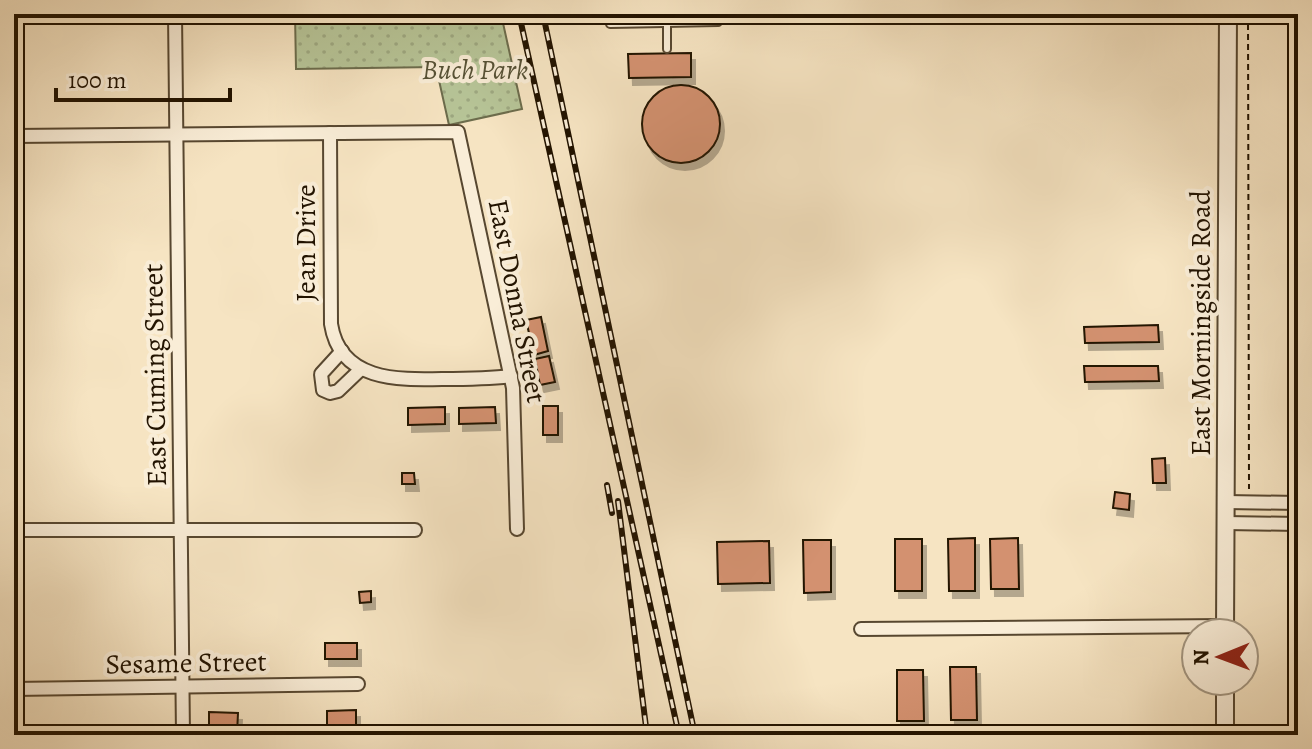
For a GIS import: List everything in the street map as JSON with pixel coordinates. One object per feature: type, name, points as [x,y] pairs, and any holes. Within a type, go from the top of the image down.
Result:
[{"type":"street","name":"East Cuming Street","points":[[175,14],[183,735]]},
{"type":"street","name":"East Morningside Road","points":[[1225,617],[1228,14]]},
{"type":"street","name":"East Donna Street","points":[[330,133],[458,132],[511,376],[516,420],[517,529]]},
{"type":"street","points":[[14,136],[330,133]]},
{"type":"street","name":"Jean Drive","points":[[330,133],[331,324],[342,351]]},
{"type":"street","points":[[361,369],[338,391],[330,393],[323,390],[321,374],[342,351],[361,369],[376,376],[396,379],[511,376]]},
{"type":"street","points":[[1226,502],[1298,503]]},
{"type":"street","points":[[1226,523],[1298,524]]},
{"type":"street","points":[[14,530],[180,527],[415,530]]},
{"type":"street","points":[[861,629],[1180,630]]},
{"type":"street","name":"Sesame Street","points":[[14,689],[358,684]]},
{"type":"street","points":[[1225,697],[1225,735]]},
{"type":"lane","points":[[667,14],[667,49]]},
{"type":"lane","points":[[610,24],[718,22]]},
{"type":"path","points":[[1248,14],[1249,493]]},
{"type":"green space","name":"Buch Park","points":[[295,14],[501,14],[522,109],[449,125],[436,67],[296,69]]},
{"type":"building","points":[[691,53],[691,77],[629,78],[628,54]]},
{"type":"building","points":[[681,85],[696,88],[708,97],[717,109],[720,124],[717,139],[708,151],[696,160],[681,163],[666,160],[654,151],[645,139],[642,124],[645,109],[654,97],[666,88]]},
{"type":"building","points":[[541,317],[548,351],[534,355],[526,320]]},
{"type":"building","points":[[1158,325],[1159,342],[1085,343],[1084,327]]},
{"type":"building","points":[[549,356],[555,382],[540,385],[535,359]]},
{"type":"building","points":[[1084,366],[1158,366],[1159,381],[1085,382]]},
{"type":"building","points":[[543,406],[558,406],[558,435],[543,435]]},
{"type":"building","points":[[445,407],[445,424],[408,425],[408,408]]},
{"type":"building","points":[[495,407],[496,423],[459,424],[459,408]]},
{"type":"building","points":[[1165,458],[1166,483],[1153,483],[1152,459]]},
{"type":"building","points":[[402,473],[414,473],[415,484],[402,484]]},
{"type":"building","points":[[1115,492],[1130,494],[1129,510],[1113,508]]},
{"type":"building","points":[[975,538],[975,591],[949,591],[948,539]]},
{"type":"building","points":[[1018,538],[1019,589],[991,589],[990,539]]},
{"type":"building","points":[[895,539],[922,539],[922,591],[895,591]]},
{"type":"building","points":[[803,540],[831,540],[831,592],[804,593]]},
{"type":"building","points":[[769,541],[770,583],[718,584],[717,542]]},
{"type":"building","points":[[371,591],[371,602],[360,603],[359,592]]},
{"type":"building","points":[[325,643],[357,643],[357,659],[325,659]]},
{"type":"building","points":[[950,667],[976,667],[977,720],[951,720]]},
{"type":"building","points":[[897,670],[923,670],[924,721],[897,721]]},
{"type":"building","points":[[356,710],[356,725],[327,726],[327,711]]},
{"type":"building","points":[[209,712],[238,713],[237,734],[209,733]]},
{"type":"railway","points":[[519,14],[679,735]]},
{"type":"railway","points":[[543,14],[695,735]]},
{"type":"railway","points":[[607,485],[612,513]]},
{"type":"railway","points":[[618,501],[647,735]]}]
